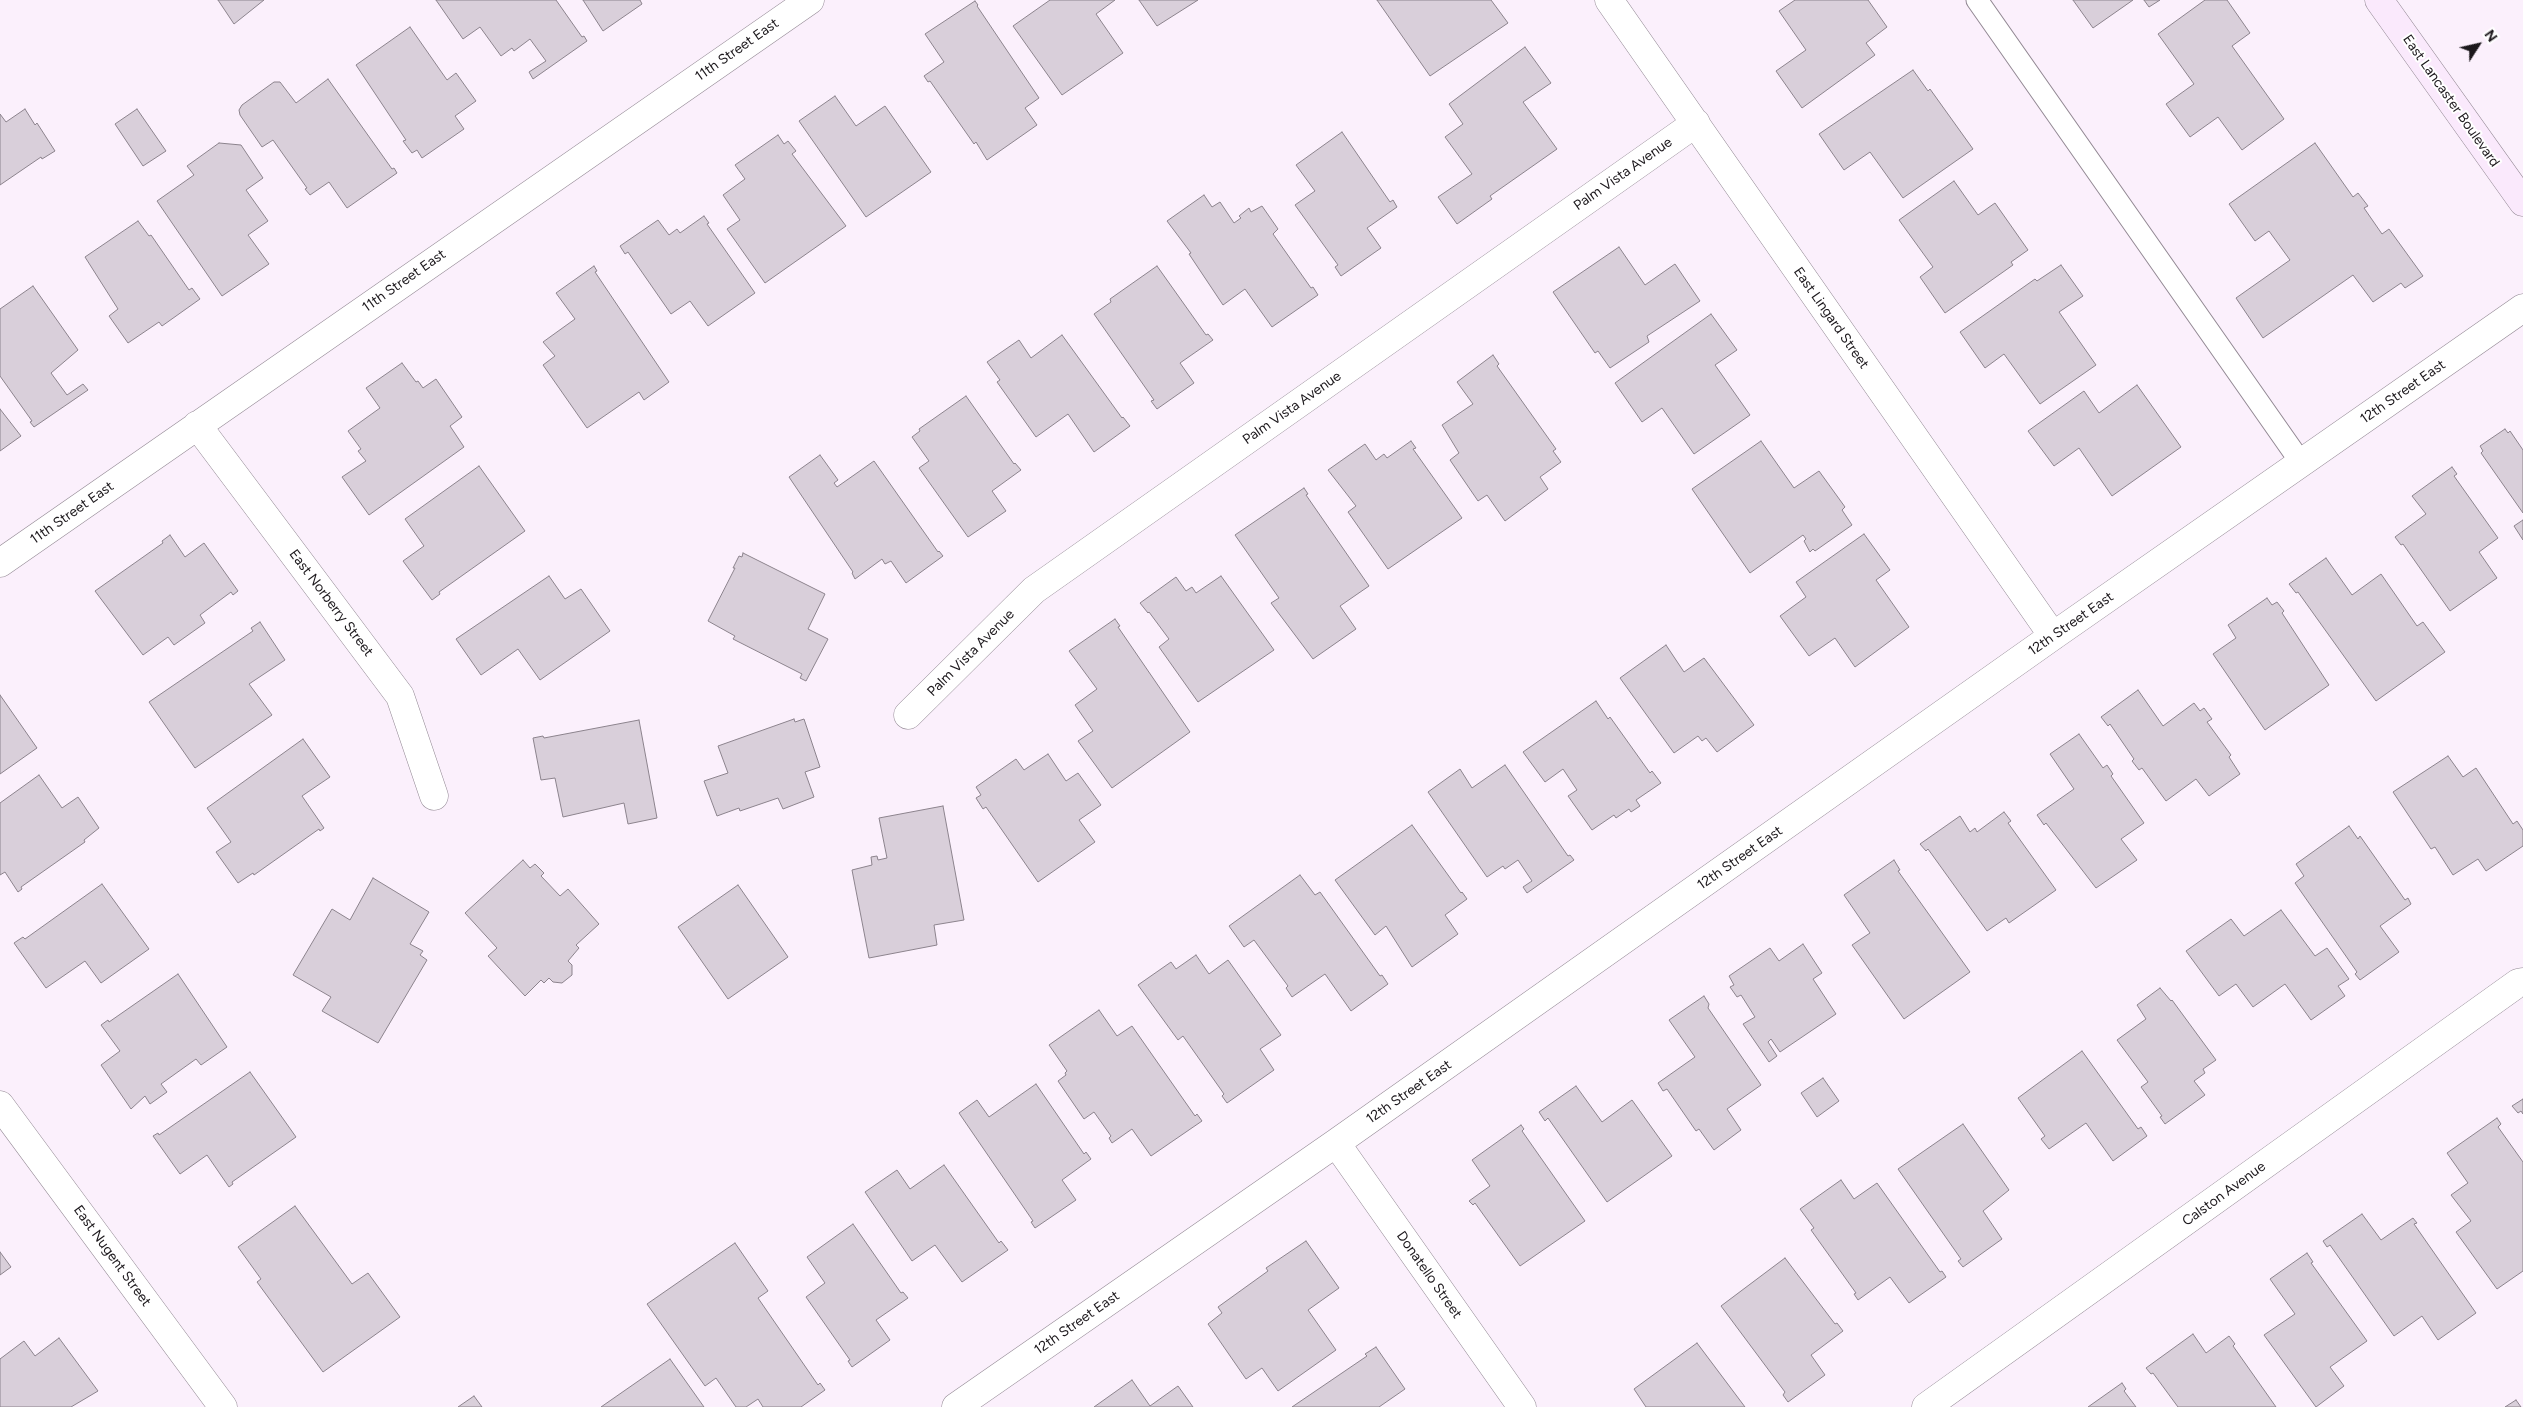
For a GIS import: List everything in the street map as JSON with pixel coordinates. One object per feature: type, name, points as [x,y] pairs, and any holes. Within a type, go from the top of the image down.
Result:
[{"type":"main road","name":"East Lancaster Boulevard","points":[[2380,0],[2523,202]]},
{"type":"street","name":"11th Street East","points":[[0,564],[197,425],[810,0]]},
{"type":"street","name":"East Lingard Street","points":[[1609,0],[2053,636]]},
{"type":"street","name":"Palm Vista Avenue","points":[[908,715],[1034,590],[1696,123]]},
{"type":"street","name":"12th Street East","points":[[956,1407],[1336,1144],[2053,636],[2523,308]]},
{"type":"street","name":"East Norberry Street","points":[[197,425],[400,696],[434,796]]},
{"type":"street","name":"Calston Avenue","points":[[1926,1407],[2518,983],[2523,982]]},
{"type":"street","name":"East Nugent Street","points":[[0,1105],[223,1407]]},
{"type":"street","name":"Donatello Street","points":[[1336,1144],[1522,1407]]},
{"type":"lane","points":[[1977,0],[2302,464]]},
{"type":"building","points":[[218,0],[264,0],[234,24]]},
{"type":"building","points":[[436,0],[556,0],[582,37],[584,36],[587,41],[533,79],[529,72],[546,61],[530,39],[514,51],[512,48],[501,56],[480,27],[463,39]]},
{"type":"building","points":[[583,0],[640,0],[642,4],[603,31]]},
{"type":"building","points":[[1050,0],[1115,0],[1096,14],[1123,53],[1062,95],[1013,26]]},
{"type":"building","points":[[1139,0],[1198,0],[1157,26]]},
{"type":"building","points":[[1377,0],[1491,0],[1508,23],[1430,76]]},
{"type":"building","points":[[1795,0],[1868,0],[1887,27],[1866,43],[1875,55],[1802,108],[1776,71],[1806,50],[1779,11]]},
{"type":"building","points":[[2073,0],[2133,0],[2093,28]]},
{"type":"building","points":[[2144,0],[2160,0],[2149,7]]},
{"type":"building","points":[[2205,0],[2227,0],[2250,33],[2232,46],[2284,119],[2242,150],[2218,117],[2190,137],[2166,104],[2194,84],[2158,34]]},
{"type":"building","points":[[975,1],[1039,98],[1025,108],[1037,125],[987,160],[976,142],[974,144],[930,81],[928,82],[924,76],[944,62],[925,34]]},
{"type":"building","points":[[410,27],[447,80],[456,73],[476,101],[455,116],[464,129],[422,158],[417,150],[412,153],[403,141],[406,140],[356,65]]},
{"type":"building","points":[[1525,47],[1551,83],[1523,102],[1557,149],[1490,196],[1492,199],[1457,224],[1438,197],[1472,174],[1445,137],[1463,124],[1449,104]]},
{"type":"building","points":[[1913,70],[1928,91],[1930,89],[1973,149],[1903,198],[1870,152],[1844,170],[1819,134]]},
{"type":"building","points":[[328,79],[392,169],[394,168],[397,173],[347,208],[329,182],[310,195],[273,140],[262,147],[240,115],[239,110],[242,105],[274,82],[280,82],[296,103]]},
{"type":"building","points":[[835,96],[856,126],[885,106],[931,172],[866,217],[799,121]]},
{"type":"building","points":[[25,109],[35,125],[37,123],[55,151],[42,159],[41,157],[0,185],[0,114],[6,122]]},
{"type":"building","points":[[137,109],[166,151],[143,166],[115,124]]},
{"type":"building","points":[[1342,132],[1390,202],[1393,200],[1397,207],[1367,228],[1381,248],[1341,276],[1335,267],[1338,265],[1295,205],[1315,191],[1296,165]]},
{"type":"building","points":[[778,135],[784,144],[788,141],[796,151],[792,154],[846,226],[765,283],[727,229],[740,220],[723,195],[745,179],[735,165]]},
{"type":"building","points":[[219,143],[241,145],[263,178],[246,190],[268,221],[248,235],[269,264],[222,296],[157,201],[194,175],[187,166]]},
{"type":"building","points":[[2315,143],[2353,197],[2358,193],[2368,206],[2364,208],[2382,234],[2389,229],[2423,276],[2405,288],[2401,283],[2373,302],[2353,275],[2263,338],[2236,298],[2290,260],[2269,231],[2255,241],[2229,204]]},
{"type":"building","points":[[1954,181],[1978,215],[1995,203],[2028,250],[2011,262],[2013,265],[1945,313],[1920,277],[1933,267],[1899,220]]},
{"type":"building","points":[[1204,195],[1212,207],[1220,202],[1234,223],[1249,208],[1251,212],[1262,206],[1278,229],[1273,234],[1318,295],[1272,327],[1245,289],[1223,305],[1189,254],[1191,253],[1167,221]]},
{"type":"building","points":[[704,216],[709,223],[707,224],[755,293],[708,326],[690,301],[671,314],[628,252],[625,254],[620,246],[658,220],[669,235],[677,229],[680,233]]},
{"type":"building","points":[[138,221],[149,236],[151,235],[189,290],[192,288],[200,299],[162,326],[159,322],[128,343],[109,316],[118,309],[85,257]]},
{"type":"building","points":[[1619,247],[1645,285],[1675,264],[1700,301],[1647,336],[1649,342],[1610,368],[1598,351],[1595,353],[1553,292]]},
{"type":"building","points":[[2061,265],[2083,296],[2059,312],[2096,365],[2040,404],[2004,354],[1985,368],[1960,332],[2035,279],[2037,281]]},
{"type":"building","points":[[594,266],[597,271],[595,272],[669,382],[644,400],[639,392],[587,428],[543,365],[555,356],[543,342],[575,319],[556,293]]},
{"type":"building","points":[[1157,266],[1206,335],[1208,334],[1213,340],[1180,363],[1194,383],[1157,409],[1151,401],[1154,400],[1094,314],[1111,302],[1110,299]]},
{"type":"building","points":[[33,286],[78,350],[51,373],[67,395],[83,384],[88,390],[34,427],[30,422],[32,421],[0,376],[0,309]]},
{"type":"building","points":[[1711,314],[1737,350],[1715,365],[1750,415],[1694,454],[1662,408],[1642,422],[1615,383]]},
{"type":"building","points":[[1062,335],[1122,418],[1130,426],[1094,452],[1068,414],[1036,437],[997,382],[1000,380],[987,362],[1019,340],[1031,358]]},
{"type":"building","points":[[1493,355],[1499,364],[1497,366],[1556,449],[1553,451],[1561,462],[1540,477],[1548,489],[1505,521],[1487,495],[1478,501],[1450,460],[1459,453],[1442,425],[1473,404],[1457,382]]},
{"type":"building","points":[[402,363],[416,382],[418,381],[423,388],[436,379],[462,417],[450,426],[464,447],[369,515],[342,477],[366,461],[358,451],[361,449],[348,431],[380,408],[366,388]]},
{"type":"building","points":[[2137,385],[2181,447],[2112,496],[2079,448],[2054,466],[2028,431],[2084,391],[2099,413]]},
{"type":"building","points":[[966,396],[1014,464],[1021,470],[992,491],[1006,511],[968,537],[919,468],[929,461],[912,437],[920,431],[919,429]]},
{"type":"building","points":[[0,409],[21,436],[0,451]]},
{"type":"building","points":[[2505,429],[2508,433],[2510,431],[2523,450],[2523,513],[2481,453],[2483,451],[2480,446]]},
{"type":"building","points":[[1411,441],[1416,448],[1413,449],[1462,518],[1388,569],[1348,512],[1356,506],[1328,470],[1365,444],[1376,460],[1384,454],[1387,458]]},
{"type":"building","points":[[1761,441],[1794,488],[1819,471],[1845,507],[1842,510],[1852,525],[1815,551],[1813,549],[1810,552],[1803,535],[1750,573],[1692,489]]},
{"type":"building","points":[[820,455],[838,480],[834,483],[837,487],[874,461],[938,552],[943,556],[906,583],[891,561],[885,564],[882,559],[855,579],[853,572],[789,477]]},
{"type":"building","points":[[479,466],[525,531],[439,592],[440,594],[432,600],[403,561],[424,546],[405,519]]},
{"type":"building","points":[[2452,467],[2457,474],[2454,476],[2498,538],[2479,552],[2497,578],[2450,611],[2403,544],[2401,545],[2395,537],[2426,514],[2412,496]]},
{"type":"building","points":[[1304,488],[1308,494],[1306,495],[1369,586],[1340,606],[1356,629],[1313,659],[1271,603],[1279,598],[1235,535]]},
{"type":"building","points":[[2523,520],[2523,540],[2514,526]]},
{"type":"building","points":[[1864,534],[1890,570],[1876,580],[1909,627],[1855,667],[1835,638],[1809,656],[1780,616],[1806,597],[1796,582]]},
{"type":"building","points":[[170,535],[185,557],[204,543],[238,591],[233,595],[231,592],[200,615],[205,623],[174,645],[168,637],[143,655],[95,591],[163,543],[162,541]]},
{"type":"building","points":[[743,553],[825,594],[808,629],[828,639],[806,681],[800,678],[802,674],[733,639],[735,636],[708,621],[735,568],[733,568],[739,556],[742,557]]},
{"type":"building","points":[[2326,558],[2352,595],[2381,574],[2417,626],[2423,622],[2445,652],[2376,701],[2298,592],[2296,593],[2289,584]]},
{"type":"building","points":[[549,576],[565,599],[581,589],[610,631],[540,680],[518,649],[481,675],[456,639]]},
{"type":"building","points":[[1221,576],[1274,650],[1198,702],[1159,647],[1169,639],[1140,603],[1176,577],[1186,591],[1192,587],[1196,593]]},
{"type":"building","points":[[2267,598],[2272,605],[2277,602],[2284,611],[2282,613],[2329,685],[2265,730],[2213,654],[2236,638],[2228,625]]},
{"type":"building","points":[[1115,619],[1120,626],[1118,627],[1190,732],[1112,788],[1078,741],[1093,731],[1075,705],[1097,689],[1069,651]]},
{"type":"building","points":[[260,622],[285,660],[249,684],[272,715],[195,768],[149,702],[253,631],[251,628]]},
{"type":"building","points":[[1666,645],[1684,672],[1704,658],[1754,725],[1717,752],[1706,738],[1702,741],[1698,736],[1674,753],[1620,678]]},
{"type":"building","points":[[2138,690],[2163,726],[2194,703],[2200,711],[2204,708],[2212,719],[2207,722],[2231,755],[2229,757],[2240,774],[2209,796],[2196,779],[2166,801],[2142,768],[2139,770],[2132,761],[2134,759],[2110,724],[2108,726],[2101,717]]},
{"type":"building","points":[[0,695],[37,748],[0,774]]},
{"type":"building","points":[[1596,701],[1608,719],[1610,717],[1650,773],[1652,771],[1661,783],[1636,800],[1640,806],[1631,812],[1629,809],[1616,818],[1614,815],[1592,830],[1568,796],[1577,790],[1563,769],[1545,782],[1523,752]]},
{"type":"building","points":[[794,719],[795,722],[804,719],[820,767],[805,772],[814,797],[783,809],[778,798],[740,811],[739,808],[717,816],[704,781],[728,773],[718,746]]},
{"type":"building","points":[[639,720],[657,818],[628,824],[624,803],[563,817],[555,778],[541,780],[533,738],[543,736],[544,738]]},
{"type":"building","points":[[2079,734],[2103,768],[2107,765],[2113,774],[2111,776],[2144,823],[2121,839],[2137,860],[2096,888],[2046,823],[2044,825],[2037,815],[2074,789],[2050,754]]},
{"type":"building","points":[[303,739],[330,777],[302,796],[324,828],[320,831],[319,829],[254,875],[253,873],[238,883],[216,852],[231,842],[207,808]]},
{"type":"building","points":[[1048,754],[1066,781],[1078,773],[1101,805],[1079,820],[1095,842],[1038,882],[986,807],[983,809],[976,798],[981,795],[976,787],[1016,759],[1024,770]]},
{"type":"building","points":[[2448,756],[2463,777],[2476,768],[2513,824],[2517,821],[2523,830],[2523,846],[2486,871],[2478,859],[2453,875],[2435,847],[2431,849],[2393,792]]},
{"type":"building","points":[[1505,765],[1568,856],[1570,855],[1574,860],[1527,893],[1523,887],[1532,881],[1518,860],[1505,869],[1503,866],[1487,877],[1428,792],[1460,769],[1472,788]]},
{"type":"building","points":[[39,775],[62,808],[78,797],[99,828],[84,840],[85,842],[21,887],[22,889],[18,892],[5,872],[0,875],[0,803]]},
{"type":"building","points":[[943,806],[964,920],[934,925],[937,945],[869,958],[852,870],[872,865],[871,857],[877,856],[878,860],[887,858],[879,818]]},
{"type":"building","points":[[2004,812],[2011,821],[2008,823],[2056,890],[2009,923],[2006,918],[1987,931],[1928,849],[1926,851],[1920,844],[1960,816],[1970,832],[1975,828],[1977,832]]},
{"type":"building","points":[[1412,825],[1467,899],[1445,915],[1458,934],[1412,967],[1386,926],[1375,935],[1335,880]]},
{"type":"building","points":[[2349,826],[2358,839],[2360,836],[2405,900],[2408,898],[2411,904],[2380,926],[2399,952],[2360,980],[2355,974],[2357,972],[2295,883],[2304,876],[2296,864]]},
{"type":"building","points":[[523,860],[530,868],[535,864],[544,873],[541,876],[560,896],[568,889],[599,924],[576,945],[579,948],[568,961],[572,965],[572,975],[562,983],[553,982],[549,978],[544,983],[541,980],[525,996],[488,956],[497,948],[465,913]]},
{"type":"building","points":[[1894,860],[1900,870],[1898,871],[1970,972],[1904,1019],[1852,945],[1870,933],[1844,895]]},
{"type":"building","points":[[1300,875],[1315,895],[1320,892],[1380,976],[1382,975],[1388,984],[1351,1011],[1325,974],[1292,997],[1286,988],[1288,986],[1254,940],[1244,947],[1229,926]]},
{"type":"building","points":[[373,878],[429,912],[410,944],[423,951],[420,955],[427,960],[378,1043],[322,1011],[331,997],[293,975],[332,909],[350,920]]},
{"type":"building","points":[[102,884],[149,949],[101,983],[85,961],[46,988],[14,943],[23,937],[25,939]]},
{"type":"building","points":[[738,885],[788,957],[728,999],[678,927]]},
{"type":"building","points":[[2281,910],[2315,956],[2327,948],[2349,979],[2338,986],[2345,996],[2311,1020],[2285,984],[2253,1007],[2236,984],[2219,996],[2186,951],[2231,919],[2244,936]]},
{"type":"building","points":[[1803,944],[1822,973],[1813,979],[1836,1014],[1780,1052],[1771,1039],[1768,1042],[1777,1056],[1769,1062],[1743,1024],[1755,1017],[1741,995],[1737,997],[1730,987],[1734,985],[1729,976],[1770,948],[1779,961]]},
{"type":"building","points":[[1196,955],[1209,974],[1228,960],[1281,1035],[1260,1049],[1274,1070],[1227,1103],[1222,1096],[1224,1094],[1183,1036],[1178,1040],[1138,985],[1171,962],[1176,969]]},
{"type":"building","points":[[178,974],[227,1047],[201,1065],[196,1059],[161,1084],[167,1092],[150,1104],[145,1096],[131,1109],[101,1065],[120,1051],[101,1025],[108,1020],[109,1022]]},
{"type":"building","points":[[2160,988],[2172,1000],[2216,1060],[2203,1069],[2205,1073],[2194,1081],[2205,1095],[2165,1124],[2160,1117],[2162,1116],[2141,1087],[2148,1082],[2117,1040],[2146,1019],[2137,1005]]},
{"type":"building","points":[[1704,996],[1709,1004],[1708,1008],[1761,1085],[1727,1109],[1741,1130],[1714,1150],[1699,1129],[1696,1131],[1667,1089],[1663,1091],[1658,1083],[1695,1057],[1669,1020]]},
{"type":"building","points":[[1099,1010],[1117,1036],[1132,1026],[1195,1116],[1197,1114],[1202,1121],[1151,1156],[1132,1129],[1112,1143],[1109,1138],[1111,1136],[1094,1112],[1084,1119],[1058,1081],[1066,1075],[1067,1071],[1049,1045]]},
{"type":"building","points":[[2082,1051],[2138,1129],[2141,1127],[2147,1136],[2113,1161],[2086,1123],[2049,1149],[2041,1139],[2045,1136],[2018,1098]]},
{"type":"building","points":[[250,1072],[296,1137],[232,1182],[233,1184],[229,1187],[207,1155],[180,1174],[153,1136],[158,1133],[159,1135]]},
{"type":"building","points":[[1823,1078],[1839,1101],[1817,1117],[1801,1093]]},
{"type":"building","points":[[1036,1084],[1084,1154],[1086,1152],[1091,1159],[1062,1180],[1076,1200],[1035,1228],[1031,1222],[1033,1221],[959,1113],[977,1100],[989,1117]]},
{"type":"building","points":[[1576,1086],[1602,1122],[1632,1100],[1672,1156],[1607,1202],[1548,1118],[1545,1121],[1539,1112]]},
{"type":"building","points":[[2523,1099],[2523,1114],[2521,1111],[2518,1113],[2512,1106]]},
{"type":"building","points":[[2497,1118],[2501,1124],[2498,1127],[2523,1162],[2523,1271],[2497,1289],[2456,1232],[2471,1221],[2451,1195],[2468,1183],[2447,1153]]},
{"type":"building","points":[[1963,1124],[2009,1190],[1983,1211],[2002,1239],[1963,1267],[1958,1261],[1961,1259],[1898,1169]]},
{"type":"building","points":[[1521,1125],[1524,1129],[1522,1131],[1585,1221],[1520,1266],[1475,1203],[1473,1205],[1469,1201],[1490,1186],[1472,1160]]},
{"type":"building","points":[[944,1165],[999,1243],[1001,1241],[1008,1250],[962,1282],[935,1245],[912,1261],[865,1192],[897,1170],[910,1189]]},
{"type":"building","points":[[1841,1180],[1854,1199],[1877,1183],[1940,1272],[1942,1271],[1946,1277],[1909,1303],[1890,1277],[1858,1300],[1854,1294],[1856,1293],[1811,1230],[1814,1228],[1800,1209]]},
{"type":"building","points":[[295,1206],[352,1284],[368,1273],[400,1317],[323,1372],[257,1282],[261,1279],[238,1247]]},
{"type":"building","points":[[2362,1214],[2381,1240],[2413,1218],[2417,1223],[2414,1224],[2476,1313],[2438,1340],[2422,1316],[2394,1336],[2330,1245],[2327,1247],[2323,1241]]},
{"type":"building","points":[[853,1224],[901,1293],[903,1292],[908,1298],[876,1320],[890,1340],[852,1367],[848,1361],[850,1360],[806,1297],[825,1283],[807,1257]]},
{"type":"building","points":[[1306,1241],[1339,1288],[1308,1310],[1336,1350],[1278,1391],[1262,1368],[1246,1379],[1208,1324],[1222,1313],[1218,1307],[1268,1271],[1266,1268]]},
{"type":"building","points":[[735,1243],[768,1291],[758,1298],[818,1385],[820,1383],[825,1390],[801,1407],[763,1407],[758,1399],[746,1407],[736,1407],[716,1378],[705,1386],[647,1304]]},
{"type":"building","points":[[0,1252],[11,1267],[0,1275]]},
{"type":"building","points":[[2307,1253],[2313,1262],[2311,1263],[2367,1341],[2330,1367],[2344,1386],[2316,1407],[2264,1335],[2295,1314],[2270,1279]]},
{"type":"building","points":[[1785,1258],[1835,1324],[1837,1323],[1843,1331],[1811,1355],[1825,1375],[1788,1402],[1783,1395],[1785,1392],[1721,1306]]},
{"type":"building","points":[[2193,1334],[2206,1353],[2229,1336],[2235,1344],[2233,1346],[2276,1407],[2178,1407],[2153,1373],[2151,1374],[2146,1368]]},
{"type":"building","points":[[59,1338],[98,1391],[71,1407],[0,1407],[0,1359],[24,1341],[35,1356]]},
{"type":"building","points":[[1697,1343],[1745,1407],[1646,1407],[1634,1389]]},
{"type":"building","points":[[1376,1347],[1405,1389],[1379,1407],[1292,1407],[1367,1356],[1365,1354]]},
{"type":"building","points":[[670,1359],[704,1407],[601,1407]]},
{"type":"building","points":[[1132,1380],[1150,1406],[1178,1386],[1193,1407],[1094,1407]]},
{"type":"building","points":[[2122,1383],[2126,1389],[2124,1391],[2136,1407],[2088,1407]]},
{"type":"building","points":[[474,1396],[482,1407],[458,1407]]},
{"type":"building","points":[[2516,1400],[2521,1407],[2505,1407]]}]
